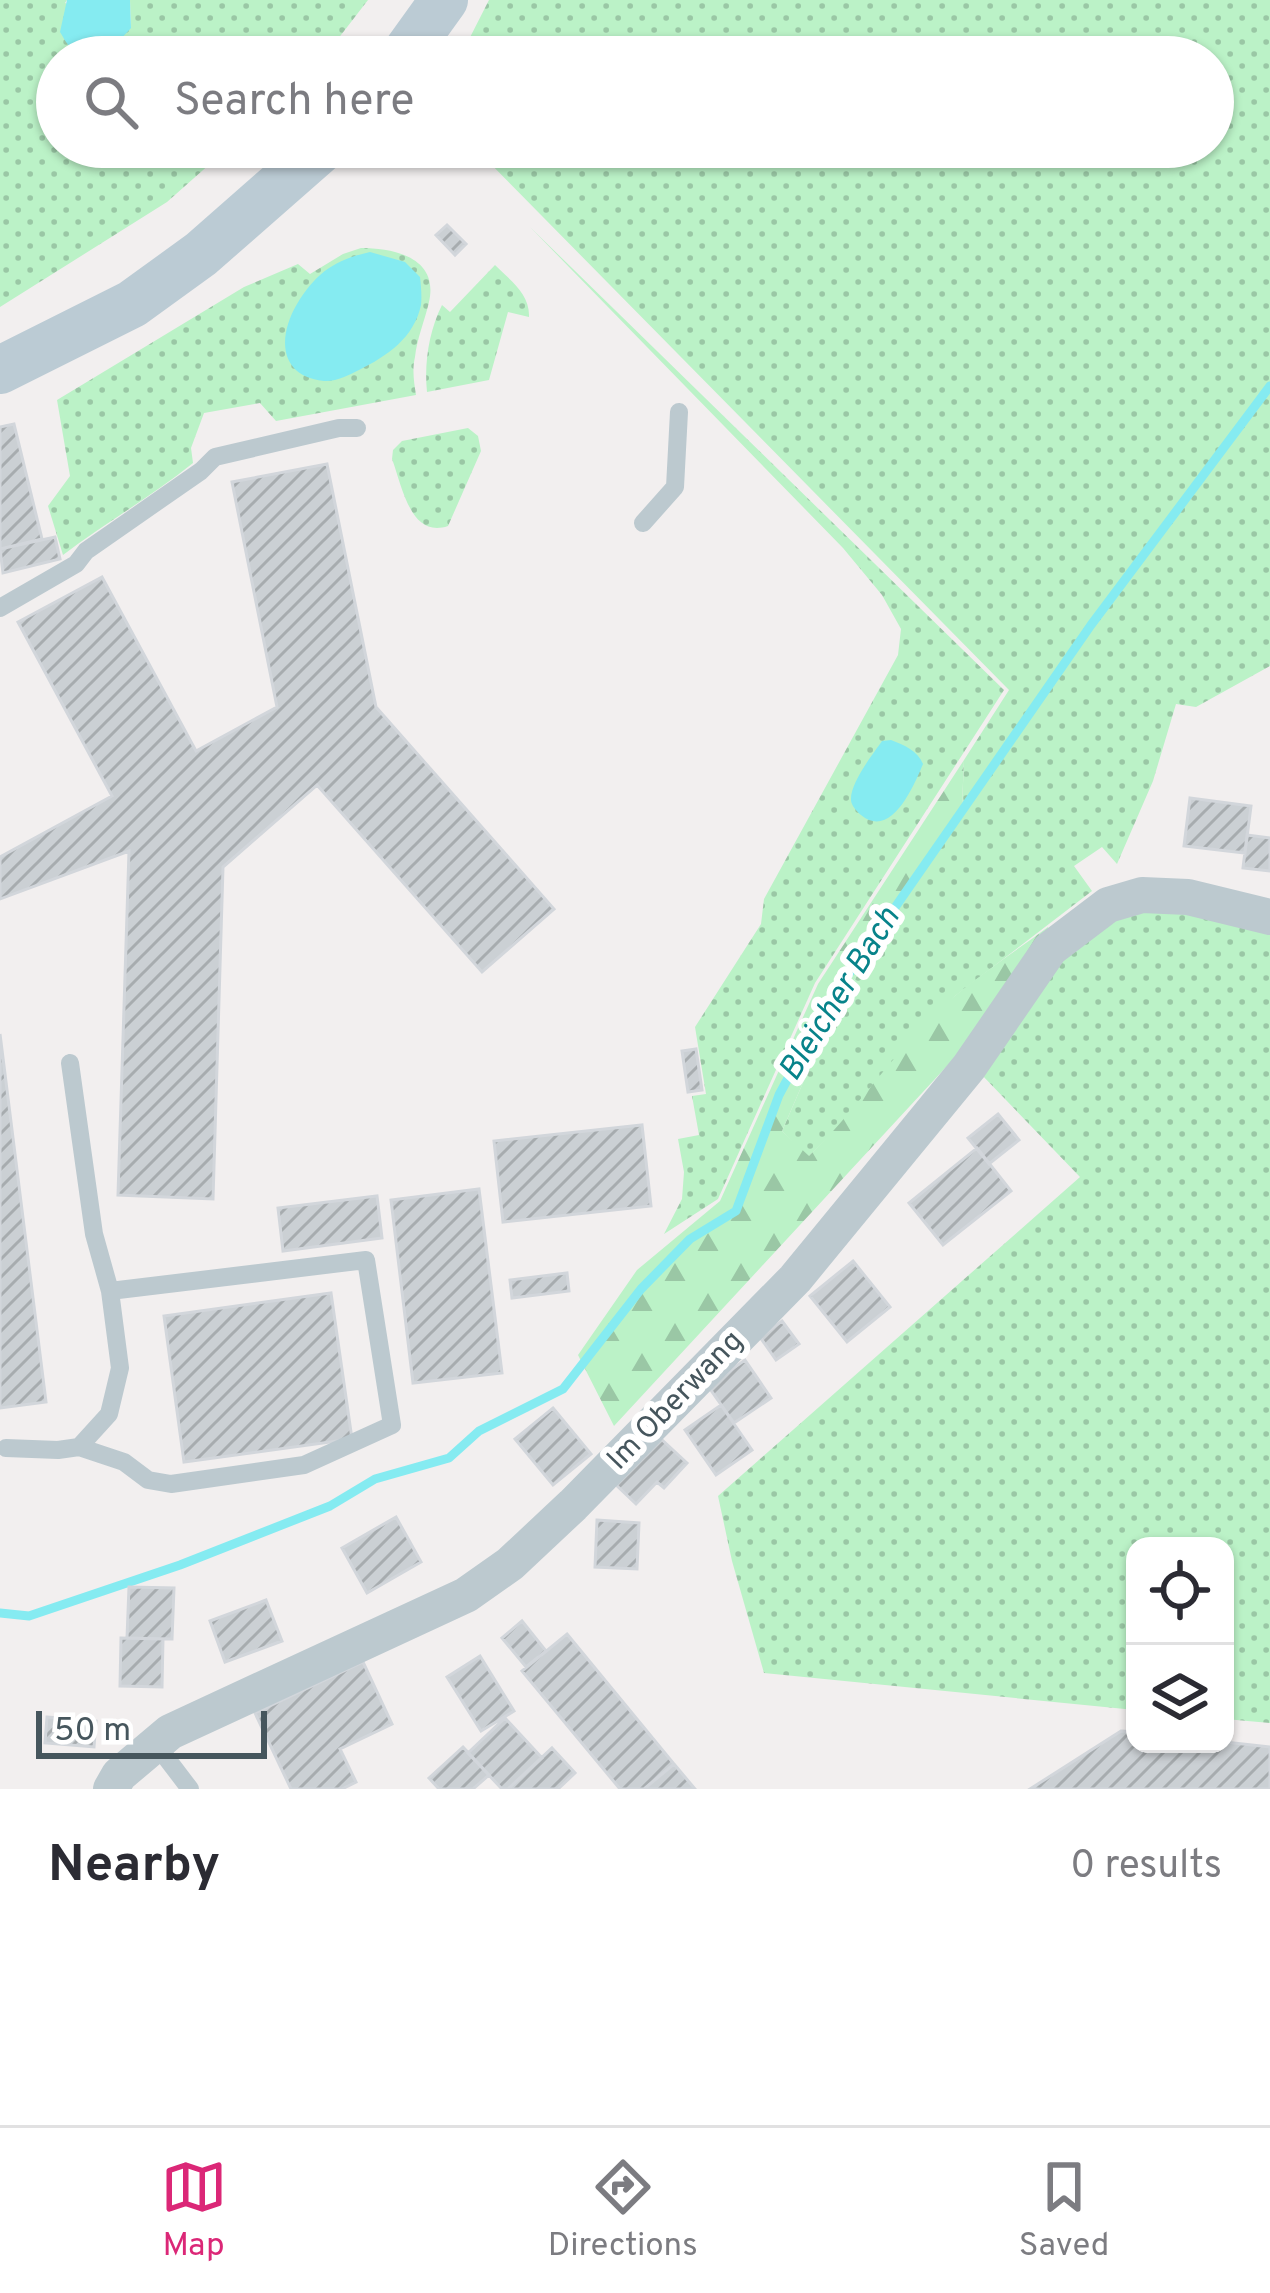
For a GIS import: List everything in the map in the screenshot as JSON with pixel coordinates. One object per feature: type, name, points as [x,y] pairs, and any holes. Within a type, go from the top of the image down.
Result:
[{"type":"street","points":[[418,36],[444,0]]},
{"type":"street","points":[[0,370],[132,304],[201,254],[298,168]]},
{"type":"street","name":"Im Oberwang","points":[[112,1789],[119,1775],[155,1743],[205,1713],[466,1595],[510,1564],[795,1279],[969,1067],[1050,949],[1108,905],[1142,895],[1188,897],[1270,917]]},
{"type":"lane","points":[[643,523],[675,487],[679,412]]},
{"type":"lane","points":[[0,608],[76,564],[86,551],[215,457],[339,428],[357,428]]},
{"type":"lane","points":[[70,1063],[94,1234],[110,1291],[120,1368],[109,1414],[79,1447]]},
{"type":"lane","points":[[0,1471],[3,1447],[79,1447],[124,1462],[148,1480],[171,1484],[304,1465],[392,1425],[366,1260],[110,1291]]},
{"type":"lane","points":[[155,1743],[190,1789]]},
{"type":"green space","points":[[0,0],[67,0],[65,3],[131,28],[130,0],[368,0],[340,36],[36,36],[36,168],[205,168],[167,202],[0,307]]},
{"type":"green space","points":[[489,0],[1270,0],[1270,666],[1196,707],[1176,704],[1153,781],[1117,864],[1102,847],[1074,866],[1092,891],[955,996],[808,1157],[782,1131],[832,1016],[962,807],[964,760],[1009,690],[495,168],[1234,168],[1234,36],[471,36]]},
{"type":"green space","points":[[530,227],[1004,690],[815,983],[718,1199],[664,1234],[682,1199],[684,1172],[678,1139],[699,1135],[692,1096],[706,1094],[695,1027],[761,924],[764,899],[898,655],[901,629],[882,595],[843,548]]},
{"type":"green space","points":[[361,248],[400,253],[412,258],[427,275],[429,302],[414,367],[416,395],[276,421],[260,403],[204,413],[191,448],[193,463],[63,555],[48,506],[70,476],[57,400],[244,287],[298,264],[310,274]]},
{"type":"green space","points":[[495,265],[523,295],[529,317],[508,312],[489,380],[427,392],[428,347],[442,305],[450,312]]},
{"type":"green space","points":[[468,428],[478,436],[481,451],[448,526],[425,525],[404,495],[393,450],[402,441]]},
{"type":"green space","points":[[964,760],[962,806],[832,1016],[782,1131],[809,1156],[917,1033],[967,986],[1048,927],[1061,956],[959,1053],[614,1426],[578,1355],[637,1270],[720,1201],[818,984]]},
{"type":"green space","points":[[1136,906],[1189,912],[1270,932],[1270,1723],[1234,1720],[1234,1537],[1126,1537],[1126,1709],[764,1673],[732,1561],[718,1496],[1080,1177],[981,1074],[1061,956]]},
{"type":"water","points":[[67,0],[130,0],[131,28],[123,36],[62,36]]},
{"type":"water","points":[[370,252],[405,262],[420,277],[417,317],[398,345],[369,365],[333,380],[309,378],[290,363],[286,353],[291,316],[304,293],[327,269]]},
{"type":"water","points":[[891,740],[914,752],[923,764],[900,807],[882,821],[872,821],[854,808],[852,793],[882,741]]},
{"type":"building","points":[[447,225],[466,244],[455,255],[436,235]]},
{"type":"building","points":[[14,424],[42,539],[0,549],[0,427]]},
{"type":"building","points":[[327,464],[376,707],[554,909],[482,972],[317,785],[223,867],[213,1199],[118,1195],[129,851],[0,899],[0,857],[112,796],[18,622],[102,577],[196,751],[277,707],[232,482]]},
{"type":"building","points":[[55,537],[60,559],[3,573],[0,549]]},
{"type":"building","points":[[1190,798],[1251,806],[1245,853],[1184,846]]},
{"type":"building","points":[[1247,835],[1270,838],[1270,871],[1243,868]]},
{"type":"building","points":[[0,1034],[46,1402],[0,1408]]},
{"type":"building","points":[[696,1049],[702,1090],[688,1092],[682,1051]]},
{"type":"building","points":[[998,1114],[1019,1140],[989,1164],[968,1138]]},
{"type":"building","points":[[642,1125],[651,1206],[503,1222],[494,1141]]},
{"type":"building","points":[[977,1148],[1011,1191],[943,1245],[909,1203]]},
{"type":"building","points":[[479,1189],[502,1373],[413,1383],[391,1200]]},
{"type":"building","points":[[377,1196],[382,1238],[283,1251],[278,1208]]},
{"type":"building","points":[[853,1261],[890,1307],[847,1342],[810,1296]]},
{"type":"building","points":[[567,1273],[569,1291],[512,1298],[510,1280]]},
{"type":"building","points":[[331,1293],[352,1439],[184,1462],[164,1316]]},
{"type":"building","points":[[782,1321],[799,1344],[776,1360],[760,1337]]},
{"type":"building","points":[[745,1360],[771,1398],[734,1423],[708,1386]]},
{"type":"building","points":[[721,1405],[752,1450],[716,1475],[685,1430]]},
{"type":"building","points":[[553,1408],[591,1454],[553,1485],[515,1439]]},
{"type":"building","points":[[659,1437],[687,1463],[664,1488],[657,1482],[636,1504],[614,1483]]},
{"type":"building","points":[[396,1517],[421,1562],[367,1593],[342,1548]]},
{"type":"building","points":[[597,1520],[639,1523],[637,1569],[595,1567]]},
{"type":"building","points":[[129,1587],[174,1588],[172,1639],[127,1638]]},
{"type":"building","points":[[266,1600],[282,1641],[225,1662],[210,1621]]},
{"type":"building","points":[[522,1621],[546,1651],[526,1667],[502,1638]]},
{"type":"building","points":[[567,1634],[674,1764],[644,1789],[620,1789],[522,1671]]},
{"type":"building","points":[[121,1638],[163,1639],[162,1687],[120,1686]]},
{"type":"building","points":[[480,1656],[514,1711],[481,1731],[447,1677]]},
{"type":"building","points":[[363,1662],[392,1724],[340,1749],[356,1782],[342,1789],[291,1789],[255,1713]]},
{"type":"building","points":[[47,1717],[96,1721],[94,1747],[45,1743]]},
{"type":"building","points":[[505,1718],[542,1758],[508,1789],[502,1789],[468,1753]]},
{"type":"building","points":[[1121,1731],[1126,1731],[1126,1753],[1234,1753],[1234,1743],[1270,1747],[1270,1789],[1030,1789]]},
{"type":"building","points":[[463,1747],[489,1775],[473,1789],[439,1789],[429,1778]]},
{"type":"building","points":[[552,1748],[575,1773],[558,1789],[508,1789]]},
{"type":"building","points":[[674,1764],[695,1789],[644,1789]]},
{"type":"waterway","name":"Bleicher Bach","points":[[0,1613],[29,1616],[180,1565],[330,1506],[375,1479],[449,1458],[479,1431],[563,1389],[641,1289],[690,1239],[736,1211],[779,1095],[828,1004],[1091,625],[1270,386]]}]
